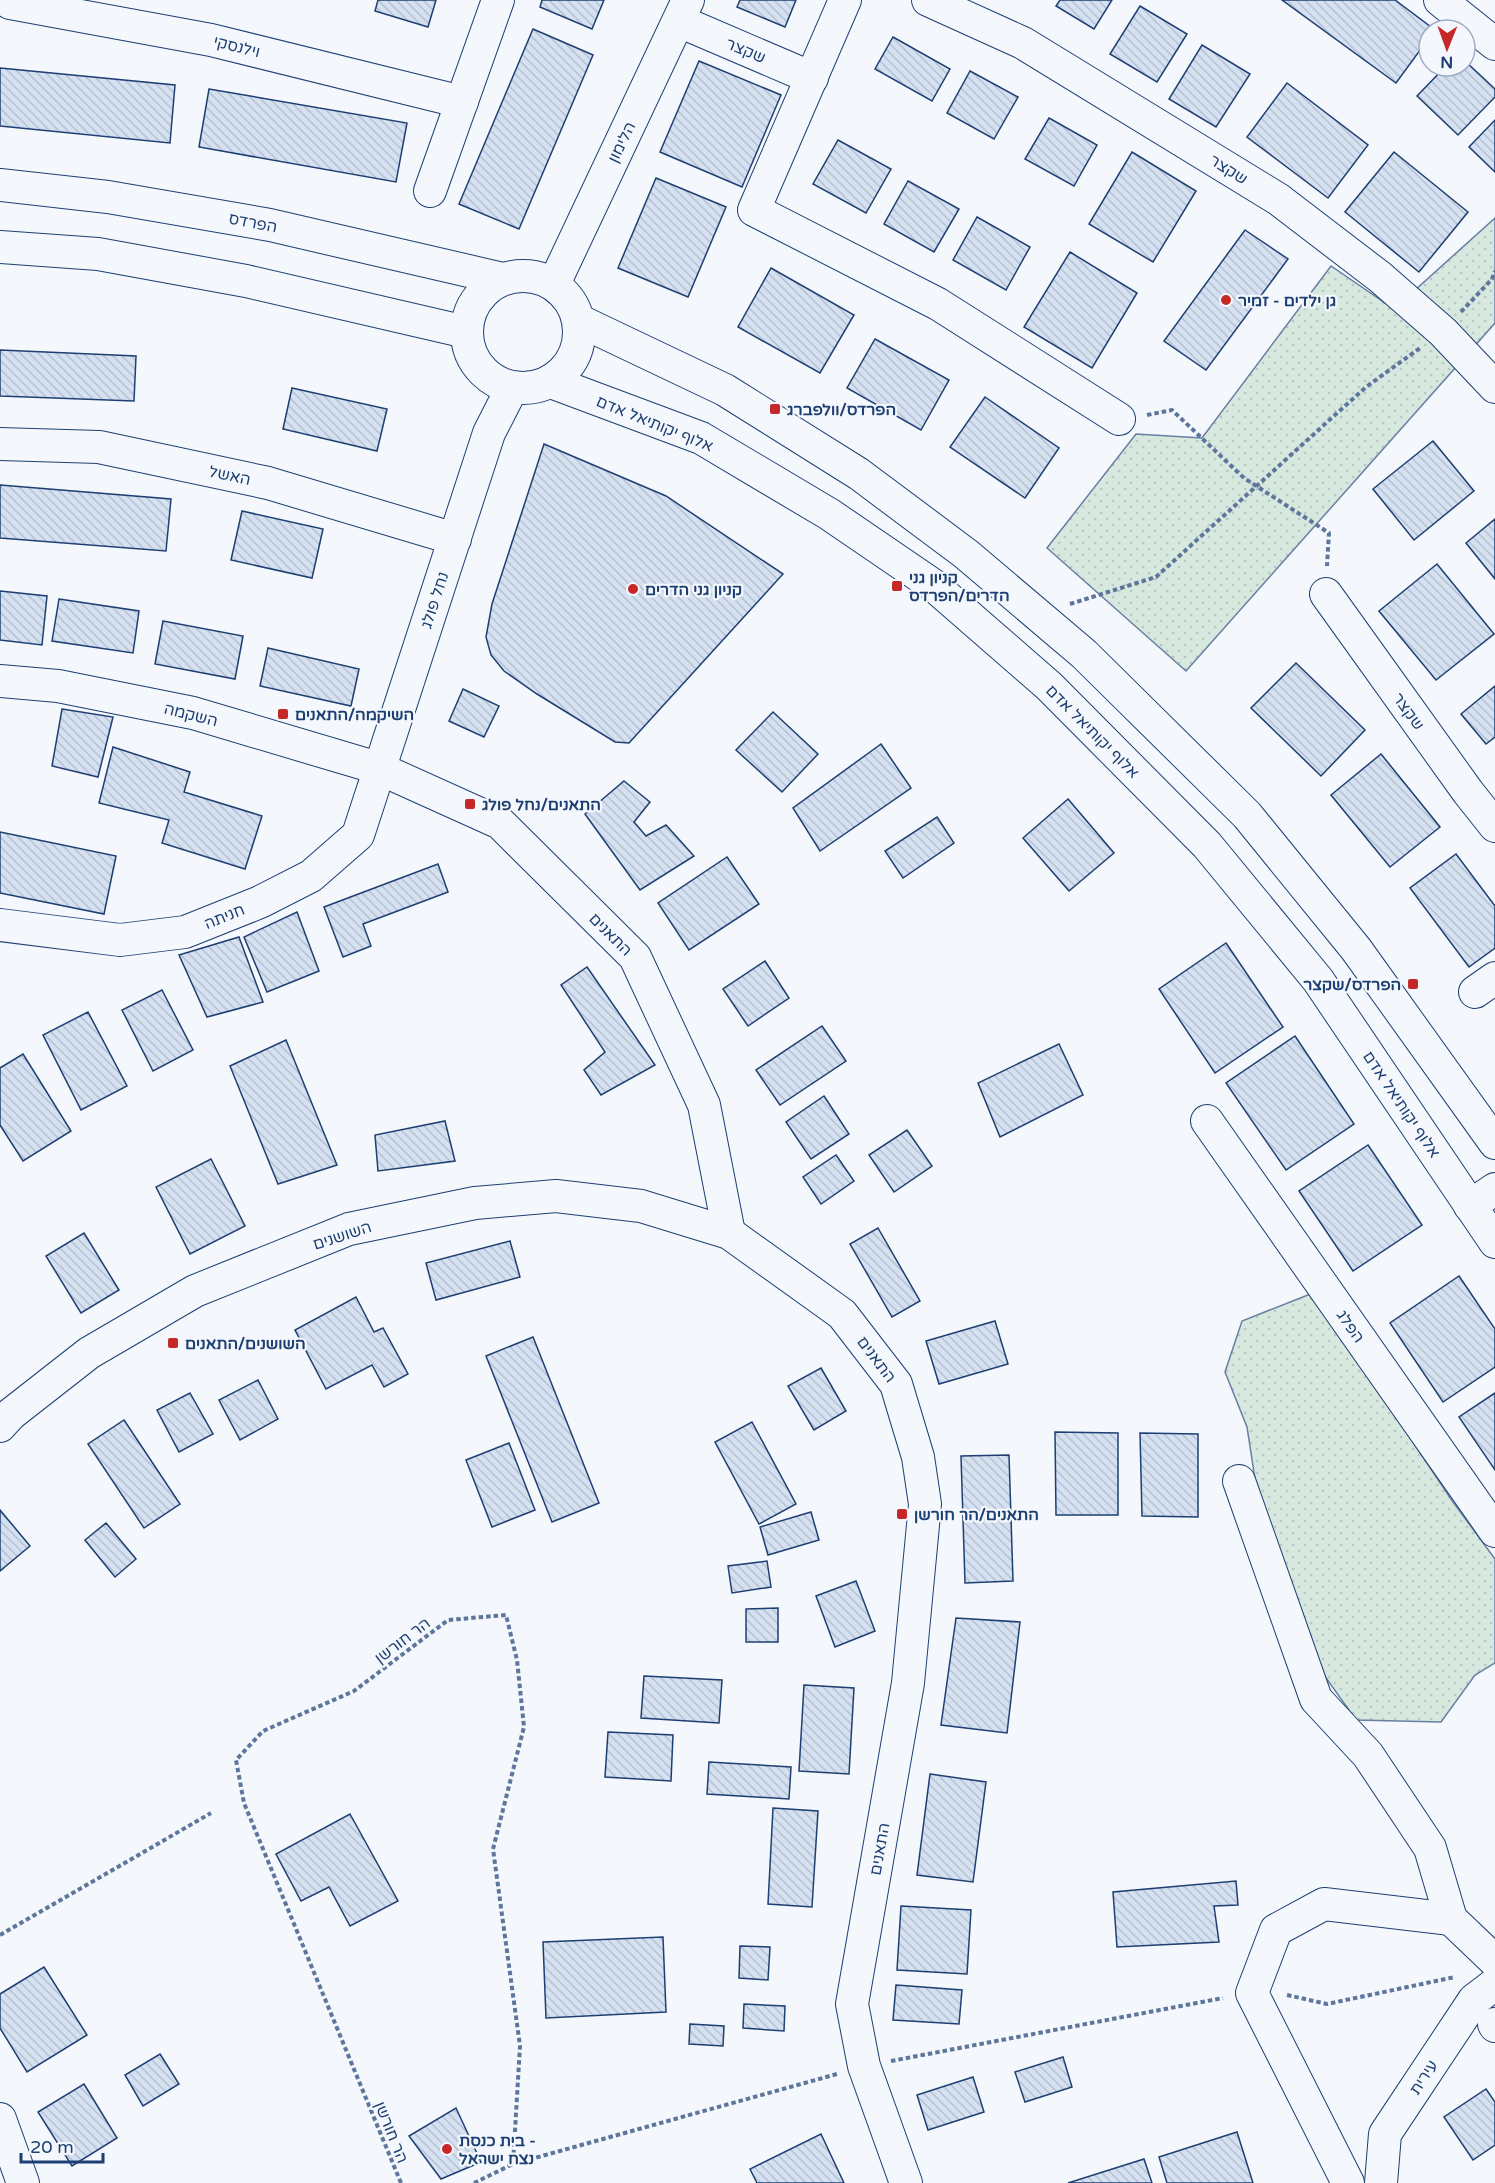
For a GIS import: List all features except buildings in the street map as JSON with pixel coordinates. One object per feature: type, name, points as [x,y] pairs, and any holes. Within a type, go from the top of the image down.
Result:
[{"type":"street","points":[[430,191],[498,0]]},
{"type":"street","points":[[845,0],[754,210],[938,304],[1119,420]]},
{"type":"street","name":"שקצר","points":[[928,0],[1023,44],[1278,199],[1380,277],[1443,332],[1495,387]]},
{"type":"street","points":[[1440,0],[1495,44]]},
{"type":"street","name":"וילנסקי","points":[[10,3],[211,40],[462,102]]},
{"type":"street","name":"שקצר","points":[[683,11],[812,78]]},
{"type":"street","name":"הלימון","points":[[554,284],[683,11]]},
{"type":"street","name":"הפרדס","points":[[0,185],[108,197],[270,225],[503,279]]},
{"type":"street","points":[[0,247],[98,254],[246,281],[466,332]]},
{"type":"street","points":[[535,276],[554,284],[573,302],[580,321],[579,345],[571,364],[551,382],[530,389],[512,388],[493,380],[478,367],[470,351],[466,332],[469,315],[478,297],[503,279],[535,276]]},
{"type":"street","points":[[580,321],[725,390],[859,474],[966,554],[1084,654],[1247,815],[1356,949],[1495,1143]]},
{"type":"street","name":"נחל פולג","points":[[478,367],[489,433]]},
{"type":"street","name":"אלוף יקותיאל אדם","points":[[551,382],[701,438],[829,514],[933,585],[1049,686],[1207,845],[1318,980],[1483,1198],[1495,1242]]},
{"type":"street","name":"נחל פולג","points":[[378,768],[489,433],[512,388]]},
{"type":"street","name":"האשל","points":[[0,444],[99,447],[268,483],[454,539]]},
{"type":"street","name":"שקצר","points":[[1326,594],[1468,792],[1495,826]]},
{"type":"street","name":"השקמה","points":[[0,681],[58,686],[193,713],[378,768]]},
{"type":"street","name":"חניתה","points":[[0,925],[120,940],[185,932],[260,902],[311,876],[358,835],[378,768]]},
{"type":"street","name":"התאנים","points":[[378,768],[500,823],[635,957],[704,1105],[729,1233],[842,1314],[896,1384],[918,1457],[925,1504],[908,1683],[852,2004],[864,2066],[906,2183]]},
{"type":"street","name":"הפלג","points":[[1207,1121],[1495,1531]]},
{"type":"street","name":"השושנים","points":[[0,1426],[11,1414],[89,1353],[195,1291],[349,1229],[475,1203],[556,1196],[641,1206],[729,1233]]},
{"type":"street","points":[[1239,1481],[1317,1699],[1368,1755],[1430,1848],[1451,1918],[1495,1961]]},
{"type":"street","points":[[1348,2183],[1252,1993],[1276,1930],[1324,1904],[1451,1918]]},
{"type":"street","name":"עירית","points":[[1381,2183],[1385,2134],[1485,1992]]},
{"type":"street","points":[[0,2119],[23,2183]]},
{"type":"path","points":[[1039,614],[1156,577],[1366,387],[1443,332],[1492,279],[1495,271]]},
{"type":"path","points":[[1119,420],[1172,410],[1244,478],[1329,533],[1326,594]]},
{"type":"path","name":"הר חורשן","points":[[400,2183],[244,1803],[236,1760],[263,1731],[354,1691],[448,1620],[506,1615],[517,1660],[524,1727],[494,1849],[520,2046],[513,2164]]},
{"type":"path","points":[[0,1935],[211,1813]]},
{"type":"path","points":[[474,2183],[513,2164],[864,2066],[1252,1993],[1273,1992],[1328,2004],[1466,1975],[1485,1992]]},
{"type":"shaded area","points":[[1495,218],[1495,323],[1186,671],[1047,548],[1136,434],[1202,438],[1331,266],[1394,309]]},
{"type":"shaded area","points":[[1313,1293],[1453,1502],[1495,1559],[1495,1663],[1475,1675],[1441,1722],[1356,1720],[1319,1668],[1261,1518],[1247,1427],[1225,1372],[1242,1321]]},
{"type":"place","name":"גן ילדים - זמיר","points":[[1226,300]]},
{"type":"place","name":"הפרדס/וולפברג","points":[[775,409]]},
{"type":"place","name":"קניון גני הדרים/הפרדס","points":[[897,586]]},
{"type":"place","name":"קניון גני הדרים","points":[[633,589]]},
{"type":"place","name":"השיקמה/התאנים","points":[[283,714]]},
{"type":"place","name":"התאנים/נחל פולג","points":[[470,804]]},
{"type":"place","name":"הפרדס/שקצר","points":[[1413,984]]},
{"type":"place","name":"השושנים/התאנים","points":[[173,1343]]},
{"type":"place","name":"התאנים/הר חורשן","points":[[902,1514]]},
{"type":"place","name":"בית כנסת - נצח ישראל","points":[[447,2149]]}]
